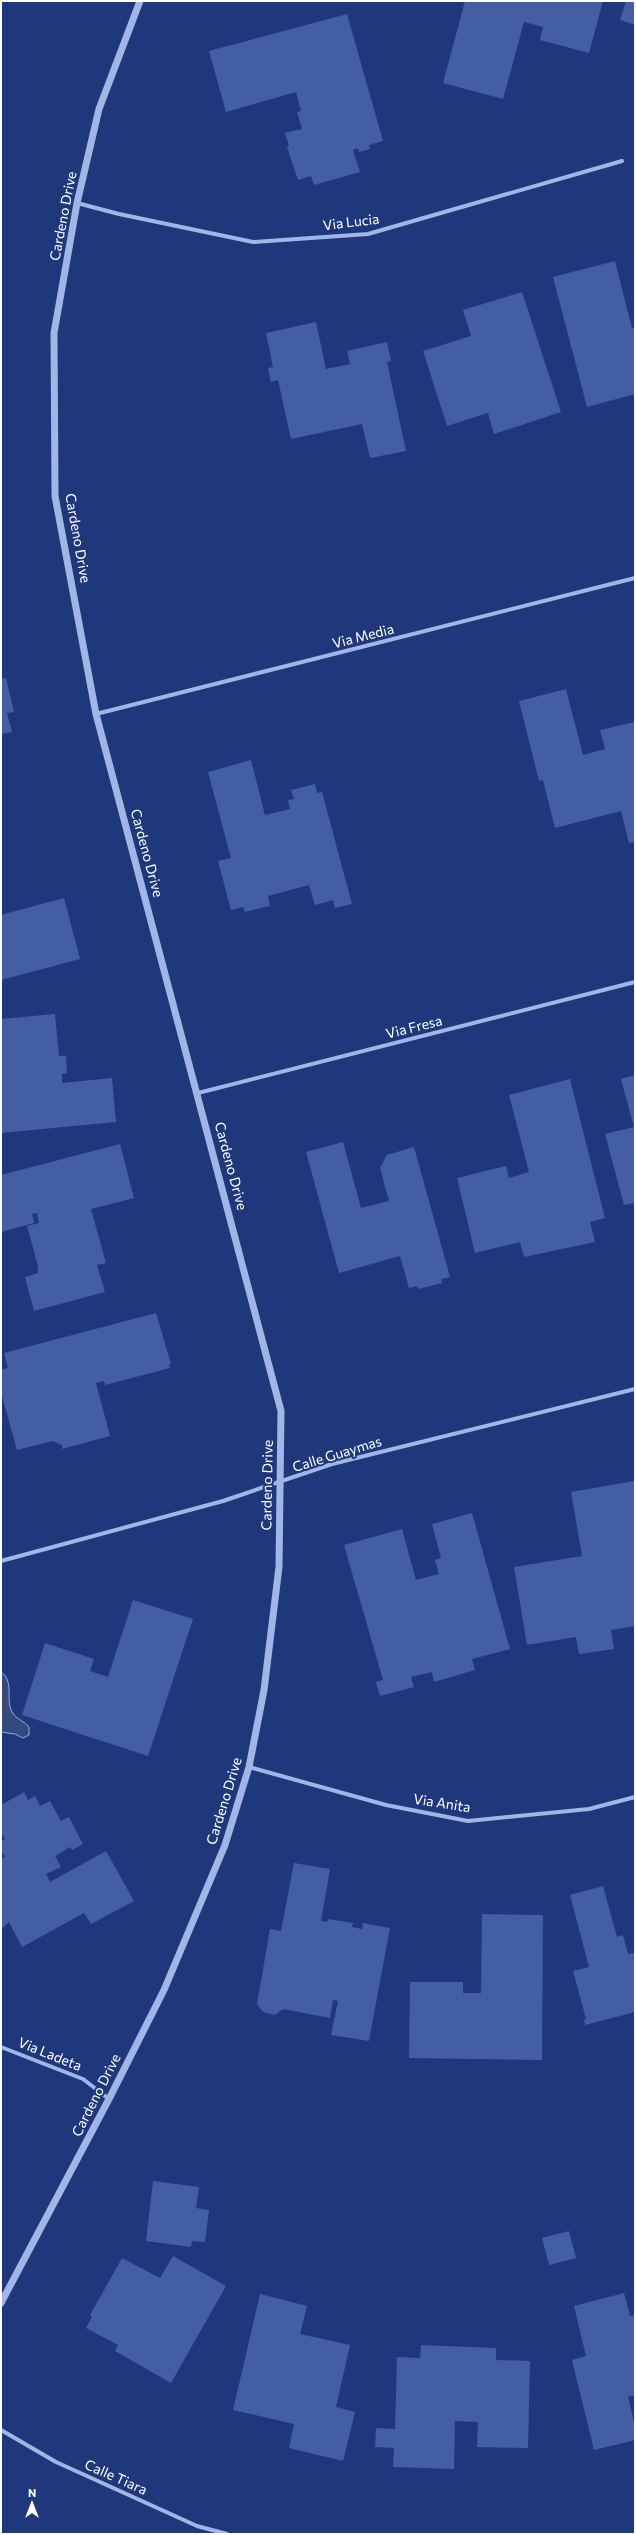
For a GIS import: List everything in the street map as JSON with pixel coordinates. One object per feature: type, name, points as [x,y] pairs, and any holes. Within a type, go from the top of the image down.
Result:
[{"type":"street","name":"Cardeno Drive","points":[[1,2303],[109,2099],[164,1990],[225,1846],[249,1767],[264,1690],[279,1567],[281,1411],[198,1093],[96,714],[56,496],[54,333],[77,203],[99,109],[140,1]]},
{"type":"street","name":"Via Lucia","points":[[77,203],[119,214],[253,242],[368,234],[622,161]]},
{"type":"street","name":"Via Media","points":[[96,714],[635,578]]},
{"type":"street","name":"Via Fresa","points":[[198,1093],[635,982]]},
{"type":"street","name":"Calle Guaymas","points":[[1,1561],[281,1483],[332,1464],[635,1389]]},
{"type":"street","name":"Via Anita","points":[[249,1767],[386,1805],[468,1821],[589,1809],[635,1797]]},
{"type":"street","name":"Via Ladeta","points":[[1,2046],[83,2078],[109,2099]]},
{"type":"street","name":"Calle Tiara","points":[[1,2430],[56,2462],[197,2526],[227,2534]]},
{"type":"water","points":[[1,1672],[5,1676],[9,1685],[11,1710],[29,1727],[29,1735],[23,1738],[15,1734],[1,1732]]},
{"type":"building","points":[[465,1],[603,1],[589,53],[540,40],[543,27],[524,22],[503,99],[443,83]]},
{"type":"building","points":[[626,1],[635,1],[635,25],[620,20]]},
{"type":"building","points":[[347,14],[383,141],[369,145],[370,149],[359,152],[358,148],[353,150],[360,172],[314,185],[311,176],[298,180],[287,147],[289,146],[285,133],[302,129],[297,112],[301,111],[296,92],[226,112],[209,51]]},
{"type":"building","points":[[615,261],[632,328],[635,328],[635,394],[587,407],[553,277]]},
{"type":"building","points":[[522,292],[561,412],[494,434],[488,413],[447,426],[423,351],[471,336],[463,310]]},
{"type":"building","points":[[316,322],[326,369],[350,364],[347,351],[387,342],[391,361],[387,362],[406,451],[370,458],[362,424],[291,439],[278,380],[271,382],[268,368],[273,367],[266,333]]},
{"type":"building","points":[[6,678],[14,712],[7,713],[12,732],[1,734],[1,679]]},
{"type":"building","points":[[566,689],[583,755],[605,749],[600,730],[635,722],[635,842],[629,843],[621,811],[555,828],[543,780],[539,781],[519,701]]},
{"type":"building","points":[[251,760],[265,815],[290,809],[288,800],[294,799],[291,790],[315,784],[317,793],[322,792],[352,904],[335,908],[333,900],[315,905],[309,885],[268,896],[270,906],[245,912],[243,907],[231,910],[218,861],[231,858],[208,772]]},
{"type":"building","points":[[64,898],[80,959],[1,980],[1,915]]},
{"type":"building","points":[[55,1014],[59,1056],[66,1056],[67,1073],[62,1074],[62,1083],[112,1078],[116,1122],[1,1133],[1,1019]]},
{"type":"building","points":[[635,1075],[635,1203],[624,1205],[605,1134],[634,1127],[621,1079]]},
{"type":"building","points":[[570,1079],[605,1218],[590,1222],[595,1242],[524,1257],[520,1242],[475,1253],[457,1178],[506,1166],[509,1178],[529,1172],[509,1095]]},
{"type":"building","points":[[343,1142],[361,1208],[389,1201],[380,1168],[387,1155],[414,1147],[450,1277],[441,1279],[442,1283],[418,1289],[417,1286],[409,1288],[400,1256],[339,1273],[306,1152]]},
{"type":"building","points":[[120,1144],[134,1198],[91,1209],[106,1263],[97,1265],[105,1292],[34,1311],[25,1277],[38,1273],[38,1266],[27,1226],[39,1223],[37,1213],[32,1214],[34,1223],[1,1232],[1,1175]]},
{"type":"building","points":[[156,1313],[171,1364],[169,1365],[170,1368],[105,1385],[104,1381],[96,1383],[110,1436],[62,1449],[62,1445],[52,1441],[17,1450],[1,1392],[1,1370],[8,1368],[4,1353]]},
{"type":"building","points":[[634,1481],[635,1626],[611,1630],[614,1649],[579,1654],[576,1637],[527,1645],[514,1567],[582,1556],[571,1492]]},
{"type":"building","points":[[472,1513],[510,1649],[472,1659],[475,1670],[434,1682],[432,1672],[411,1677],[414,1687],[380,1696],[376,1682],[383,1680],[344,1545],[402,1529],[416,1580],[439,1574],[435,1560],[441,1558],[432,1524]]},
{"type":"building","points":[[133,1600],[193,1619],[148,1756],[22,1715],[45,1643],[94,1659],[90,1671],[108,1677]]},
{"type":"building","points":[[24,1792],[28,1800],[35,1796],[40,1806],[50,1801],[61,1821],[69,1817],[83,1844],[72,1850],[70,1847],[55,1856],[61,1867],[46,1874],[50,1882],[106,1851],[134,1901],[91,1924],[84,1913],[22,1947],[9,1922],[1,1929],[1,1859],[5,1857],[1,1851],[1,1841],[5,1839],[1,1832],[1,1805]]},
{"type":"building","points":[[294,1863],[330,1869],[321,1921],[327,1922],[328,1919],[353,1923],[352,1927],[362,1929],[363,1923],[390,1928],[369,2041],[331,2035],[338,2001],[333,2000],[330,2018],[283,2009],[275,2015],[263,2012],[257,2004],[270,1929],[281,1931]]},
{"type":"building","points":[[603,1886],[617,1937],[623,1935],[628,1954],[635,1953],[635,2012],[585,2025],[584,2020],[586,2019],[573,1971],[589,1967],[570,1895]]},
{"type":"building","points":[[482,1914],[543,1915],[542,2060],[409,2058],[410,1982],[463,1982],[463,1993],[481,1993]]},
{"type":"building","points":[[153,2181],[199,2187],[196,2208],[209,2210],[205,2242],[192,2241],[191,2247],[146,2241]]},
{"type":"building","points":[[569,2231],[576,2258],[549,2265],[542,2238]]},
{"type":"building","points":[[173,2256],[226,2286],[171,2383],[115,2351],[118,2345],[86,2328],[92,2317],[90,2315],[122,2258],[160,2278]]},
{"type":"building","points":[[624,2293],[630,2316],[635,2315],[635,2395],[628,2397],[635,2426],[635,2440],[594,2450],[572,2360],[586,2356],[574,2306]]},
{"type":"building","points":[[260,2294],[307,2306],[300,2334],[350,2345],[336,2407],[355,2412],[343,2461],[289,2448],[294,2424],[233,2410]]},
{"type":"building","points":[[421,2345],[496,2348],[496,2360],[530,2361],[528,2448],[477,2447],[478,2422],[455,2421],[454,2469],[393,2467],[394,2448],[375,2447],[376,2428],[395,2429],[397,2357],[420,2358]]}]
